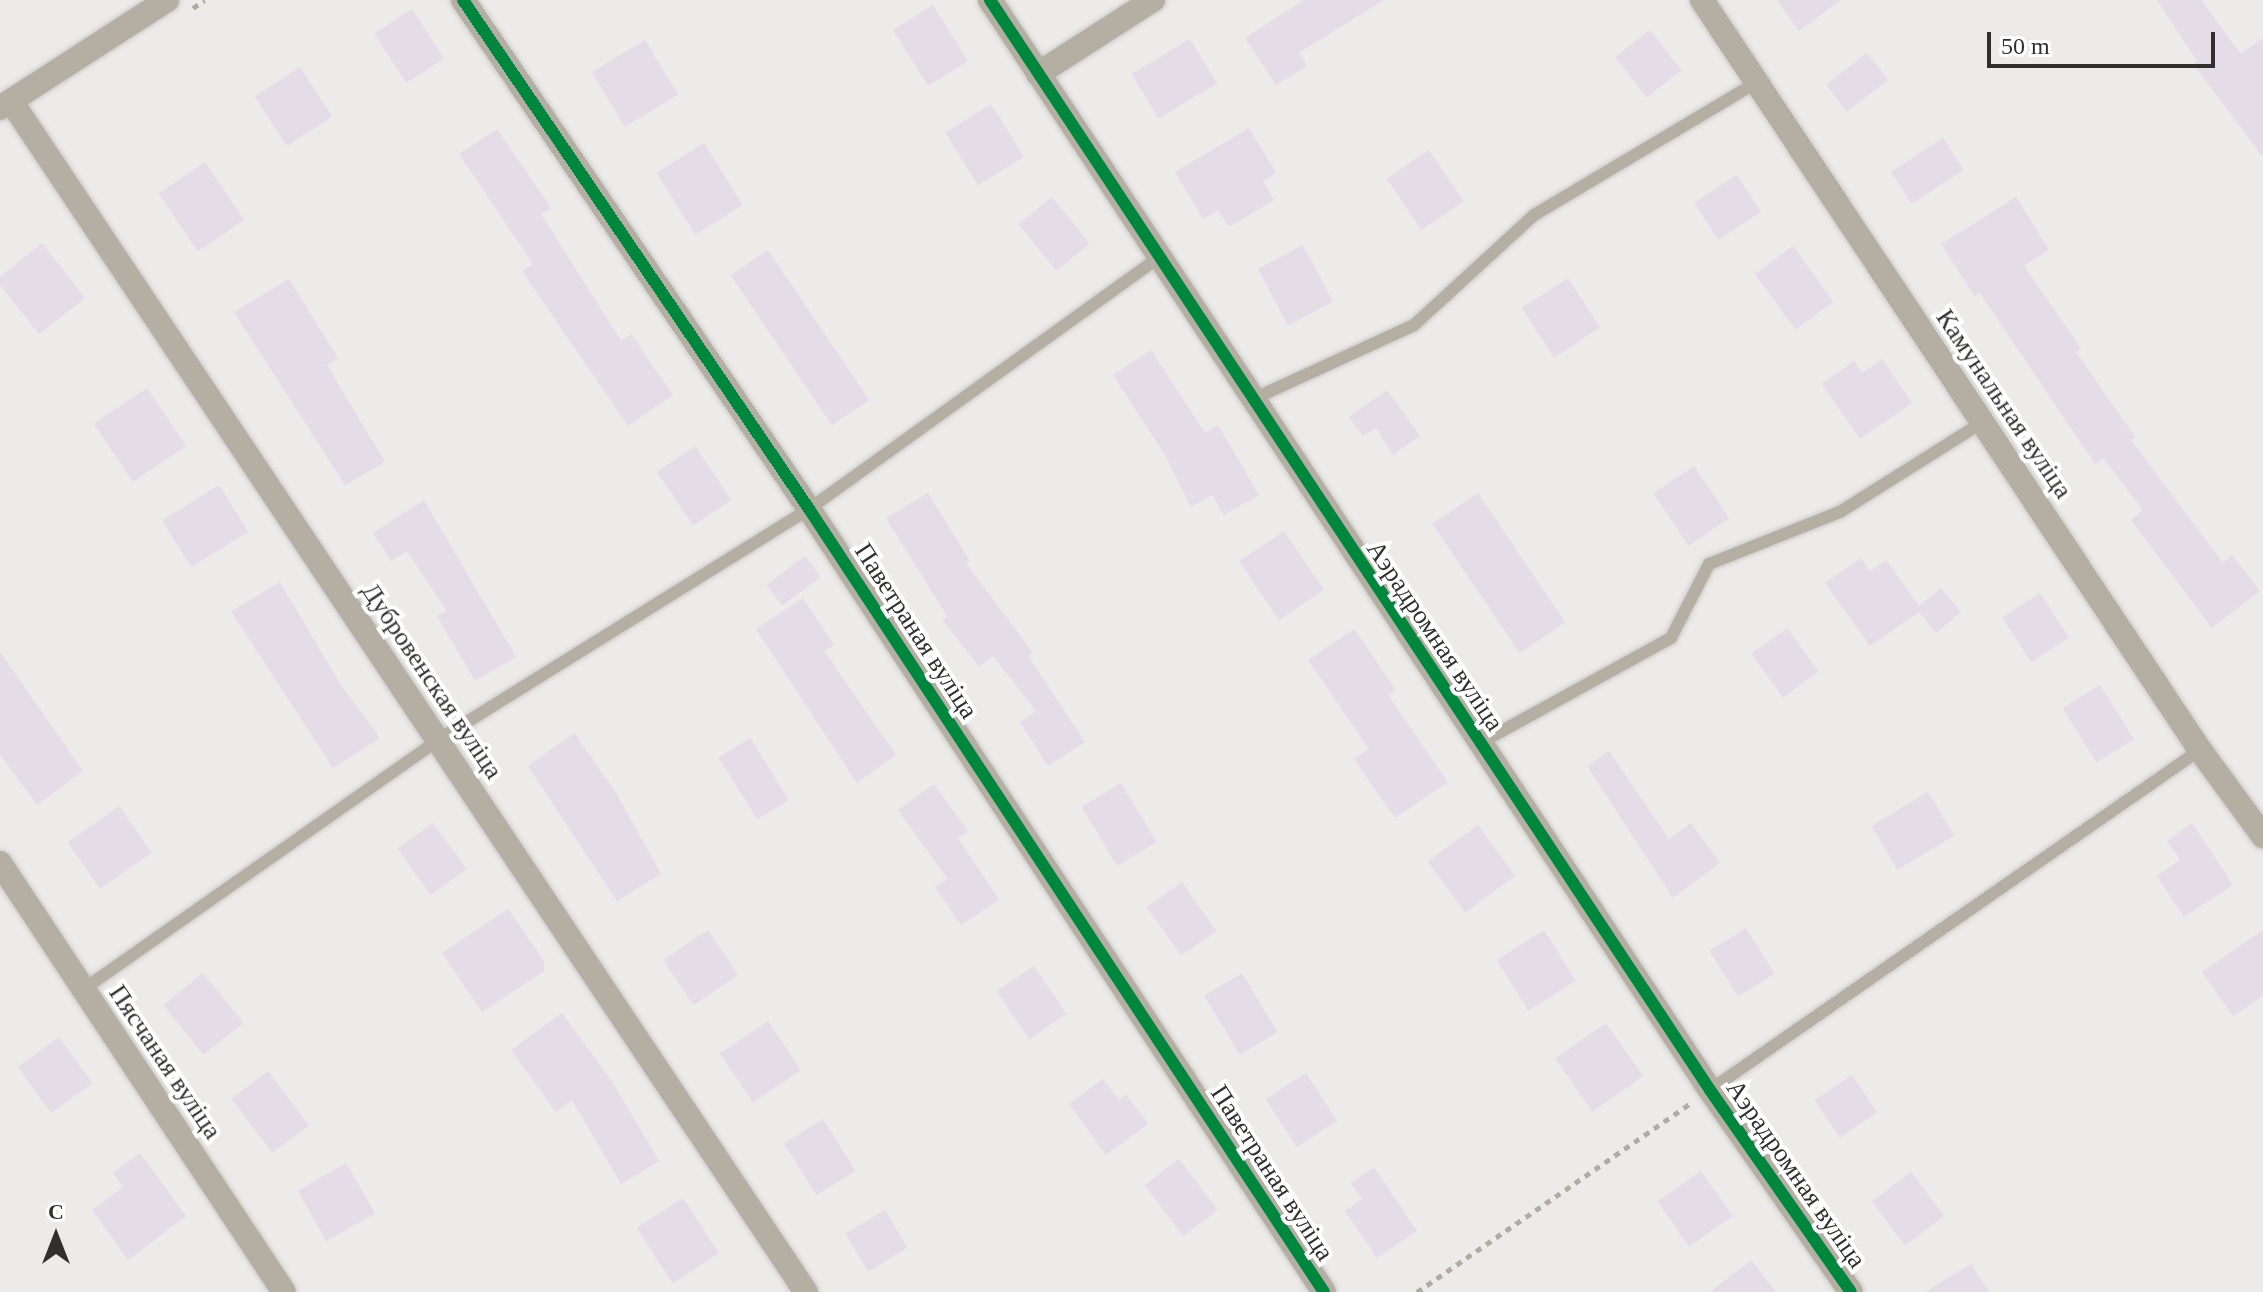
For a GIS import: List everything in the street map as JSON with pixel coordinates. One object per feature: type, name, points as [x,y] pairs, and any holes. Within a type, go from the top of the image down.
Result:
[{"type":"street","points":[[5,105],[167,0]]},
{"type":"street","name":"Паветраная вуліца","points":[[463,0],[809,509],[1324,1292]]},
{"type":"street","name":"Аэрадромная вуліца","points":[[990,0],[1157,259],[1710,1090],[1851,1292]]},
{"type":"street","points":[[1038,74],[1153,0]]},
{"type":"street","name":"Камунальная вуліца","points":[[1702,0],[2200,750],[2263,836]]},
{"type":"street","name":"Дубровенская вуліца","points":[[5,105],[438,740],[806,1292]]},
{"type":"street","name":"Пясчаная вуліца","points":[[0,863],[284,1292]]},
{"type":"lane","points":[[1251,400],[1414,325],[1534,215],[1757,82]]},
{"type":"lane","points":[[84,989],[438,740],[809,509],[1157,259]]},
{"type":"lane","points":[[1480,743],[1671,638],[1709,564],[1840,512],[1983,422]]},
{"type":"lane","points":[[1710,1090],[2200,750]]},
{"type":"path","points":[[1417,1292],[1710,1090]]},
{"type":"building","points":[[1304,0],[1384,0],[1299,53],[1307,66],[1276,85],[1245,38]]},
{"type":"building","points":[[1777,0],[1841,0],[1799,31]]},
{"type":"building","points":[[2157,0],[2201,0],[2241,54],[2263,38],[2263,157],[2193,64],[2197,61]]},
{"type":"building","points":[[933,5],[968,61],[928,86],[893,30]]},
{"type":"building","points":[[412,9],[444,58],[406,83],[374,34]]},
{"type":"building","points":[[1650,30],[1681,70],[1647,97],[1615,57]]},
{"type":"building","points":[[1190,39],[1217,84],[1158,119],[1132,74]]},
{"type":"building","points":[[645,40],[678,95],[625,127],[592,72]]},
{"type":"building","points":[[1867,53],[1888,80],[1847,112],[1826,85]]},
{"type":"building","points":[[300,67],[332,116],[287,146],[255,96]]},
{"type":"building","points":[[991,104],[1024,157],[978,185],[945,133]]},
{"type":"building","points":[[1249,128],[1276,173],[1263,181],[1274,200],[1229,227],[1218,210],[1203,219],[1175,172]]},
{"type":"building","points":[[497,129],[551,208],[541,214],[621,341],[631,334],[673,395],[628,426],[522,271],[533,264],[459,154]]},
{"type":"building","points":[[1943,138],[1964,170],[1912,204],[1891,172]]},
{"type":"building","points":[[704,143],[743,205],[695,235],[657,173]]},
{"type":"building","points":[[1429,150],[1464,201],[1421,230],[1387,179]]},
{"type":"building","points":[[205,162],[244,220],[198,251],[159,193]]},
{"type":"building","points":[[1737,175],[1761,212],[1718,240],[1694,203]]},
{"type":"building","points":[[1052,197],[1090,244],[1056,271],[1019,224]]},
{"type":"building","points":[[2016,197],[2049,250],[2024,266],[2081,348],[2076,352],[2135,437],[2131,440],[2223,563],[2232,555],[2260,591],[2212,628],[2131,520],[2143,510],[2103,458],[2095,464],[1980,293],[1974,296],[1941,244]]},
{"type":"building","points":[[42,243],[85,298],[39,334],[0,285],[0,277]]},
{"type":"building","points":[[1303,245],[1333,302],[1288,325],[1258,269]]},
{"type":"building","points":[[1793,246],[1834,302],[1796,329],[1755,274]]},
{"type":"building","points":[[768,250],[869,400],[832,425],[731,275]]},
{"type":"building","points":[[1568,278],[1600,327],[1554,357],[1522,308]]},
{"type":"building","points":[[289,279],[338,358],[327,365],[385,462],[345,485],[234,312]]},
{"type":"building","points":[[1151,350],[1205,433],[1218,425],[1259,495],[1224,515],[1212,495],[1191,507],[1165,455],[1113,375]]},
{"type":"building","points":[[1882,359],[1912,403],[1860,439],[1822,384],[1854,361],[1862,373]]},
{"type":"building","points":[[147,388],[186,446],[133,482],[94,424]]},
{"type":"building","points":[[1387,390],[1420,436],[1393,455],[1376,428],[1363,436],[1349,417]]},
{"type":"building","points":[[695,446],[731,500],[693,526],[657,472]]},
{"type":"building","points":[[1694,466],[1729,518],[1689,546],[1653,493]]},
{"type":"building","points":[[219,485],[248,532],[191,567],[162,521]]},
{"type":"building","points":[[928,493],[970,561],[966,563],[1033,653],[1028,656],[1085,742],[1048,766],[1020,722],[1036,711],[993,656],[979,667],[943,620],[947,616],[886,518]]},
{"type":"building","points":[[1478,493],[1565,622],[1520,653],[1432,524]]},
{"type":"building","points":[[424,500],[516,657],[475,681],[437,616],[447,611],[407,551],[391,561],[373,533]]},
{"type":"building","points":[[1284,531],[1324,590],[1279,620],[1239,561]]},
{"type":"building","points":[[805,556],[821,577],[782,606],[767,585]]},
{"type":"building","points":[[1861,558],[1870,571],[1886,560],[1919,606],[1941,588],[1961,612],[1936,633],[1919,612],[1870,646],[1825,583]]},
{"type":"building","points":[[280,582],[339,682],[380,738],[333,768],[231,611]]},
{"type":"building","points":[[2040,593],[2069,637],[2031,662],[2002,618]]},
{"type":"building","points":[[803,598],[834,645],[824,651],[896,755],[857,783],[756,629]]},
{"type":"building","points":[[1787,628],[1819,672],[1783,698],[1751,654]]},
{"type":"building","points":[[1354,629],[1396,690],[1388,695],[1448,782],[1395,818],[1354,759],[1369,749],[1308,660]]},
{"type":"building","points":[[0,652],[83,771],[37,805],[0,754]]},
{"type":"building","points":[[2100,685],[2134,739],[2097,763],[2063,708]]},
{"type":"building","points":[[574,733],[615,791],[661,874],[617,901],[528,766]]},
{"type":"building","points":[[750,738],[789,800],[757,820],[719,758]]},
{"type":"building","points":[[1609,751],[1669,839],[1691,823],[1720,863],[1673,898],[1587,766]]},
{"type":"building","points":[[1121,783],[1157,842],[1117,866],[1082,807]]},
{"type":"building","points":[[934,784],[968,831],[958,838],[999,900],[961,925],[935,887],[948,879],[898,810]]},
{"type":"building","points":[[1928,792],[1954,836],[1898,870],[1871,826]]},
{"type":"building","points":[[119,806],[152,853],[100,889],[67,842]]},
{"type":"building","points":[[433,823],[467,869],[431,895],[397,849]]},
{"type":"building","points":[[2192,823],[2233,885],[2184,917],[2157,876],[2180,860],[2167,841]]},
{"type":"building","points":[[1478,825],[1515,876],[1465,912],[1428,861]]},
{"type":"building","points":[[1182,882],[1216,931],[1181,956],[1147,907]]},
{"type":"building","points":[[508,909],[544,961],[544,971],[482,1012],[442,953]]},
{"type":"building","points":[[1746,928],[1775,974],[1738,997],[1710,951]]},
{"type":"building","points":[[708,930],[738,975],[693,1005],[663,960]]},
{"type":"building","points":[[1544,930],[1576,981],[1528,1011],[1497,960]]},
{"type":"building","points":[[2263,930],[2263,996],[2233,1016],[2202,972]]},
{"type":"building","points":[[1034,966],[1066,1014],[1029,1039],[997,991]]},
{"type":"building","points":[[203,973],[243,1023],[204,1055],[163,1005]]},
{"type":"building","points":[[1242,973],[1278,1032],[1240,1055],[1204,996]]},
{"type":"building","points":[[562,1013],[613,1083],[659,1161],[621,1184],[572,1100],[556,1112],[511,1050]]},
{"type":"building","points":[[768,1021],[801,1070],[753,1102],[720,1053]]},
{"type":"building","points":[[1606,1023],[1643,1076],[1592,1112],[1555,1059]]},
{"type":"building","points":[[59,1037],[93,1083],[51,1113],[18,1067]]},
{"type":"building","points":[[268,1071],[309,1125],[272,1153],[231,1099]]},
{"type":"building","points":[[1306,1073],[1337,1121],[1297,1147],[1266,1099]]},
{"type":"building","points":[[1852,1075],[1877,1112],[1840,1137],[1815,1100]]},
{"type":"building","points":[[1103,1079],[1119,1100],[1126,1094],[1148,1124],[1106,1155],[1069,1104]]},
{"type":"building","points":[[823,1119],[855,1171],[816,1195],[784,1143]]},
{"type":"building","points":[[140,1153],[186,1216],[128,1260],[92,1210],[123,1187],[113,1173]]},
{"type":"building","points":[[1179,1159],[1218,1210],[1183,1236],[1145,1185]]},
{"type":"building","points":[[346,1163],[375,1213],[327,1241],[298,1191]]},
{"type":"building","points":[[1374,1167],[1417,1231],[1377,1258],[1345,1211],[1362,1199],[1351,1183]]},
{"type":"building","points":[[1701,1171],[1733,1216],[1689,1246],[1658,1201]]},
{"type":"building","points":[[1911,1172],[1944,1216],[1905,1245],[1872,1201]]},
{"type":"building","points":[[683,1198],[719,1253],[673,1283],[637,1228]]},
{"type":"building","points":[[885,1210],[908,1248],[868,1271],[846,1234]]},
{"type":"building","points":[[1751,1260],[1776,1292],[1710,1292]]},
{"type":"building","points":[[1971,1264],[1989,1292],[1925,1292]]},
{"type":"cycle path","points":[[463,0],[809,509],[1324,1292]]},
{"type":"cycle path","points":[[990,0],[1710,1090],[1851,1292]]}]
